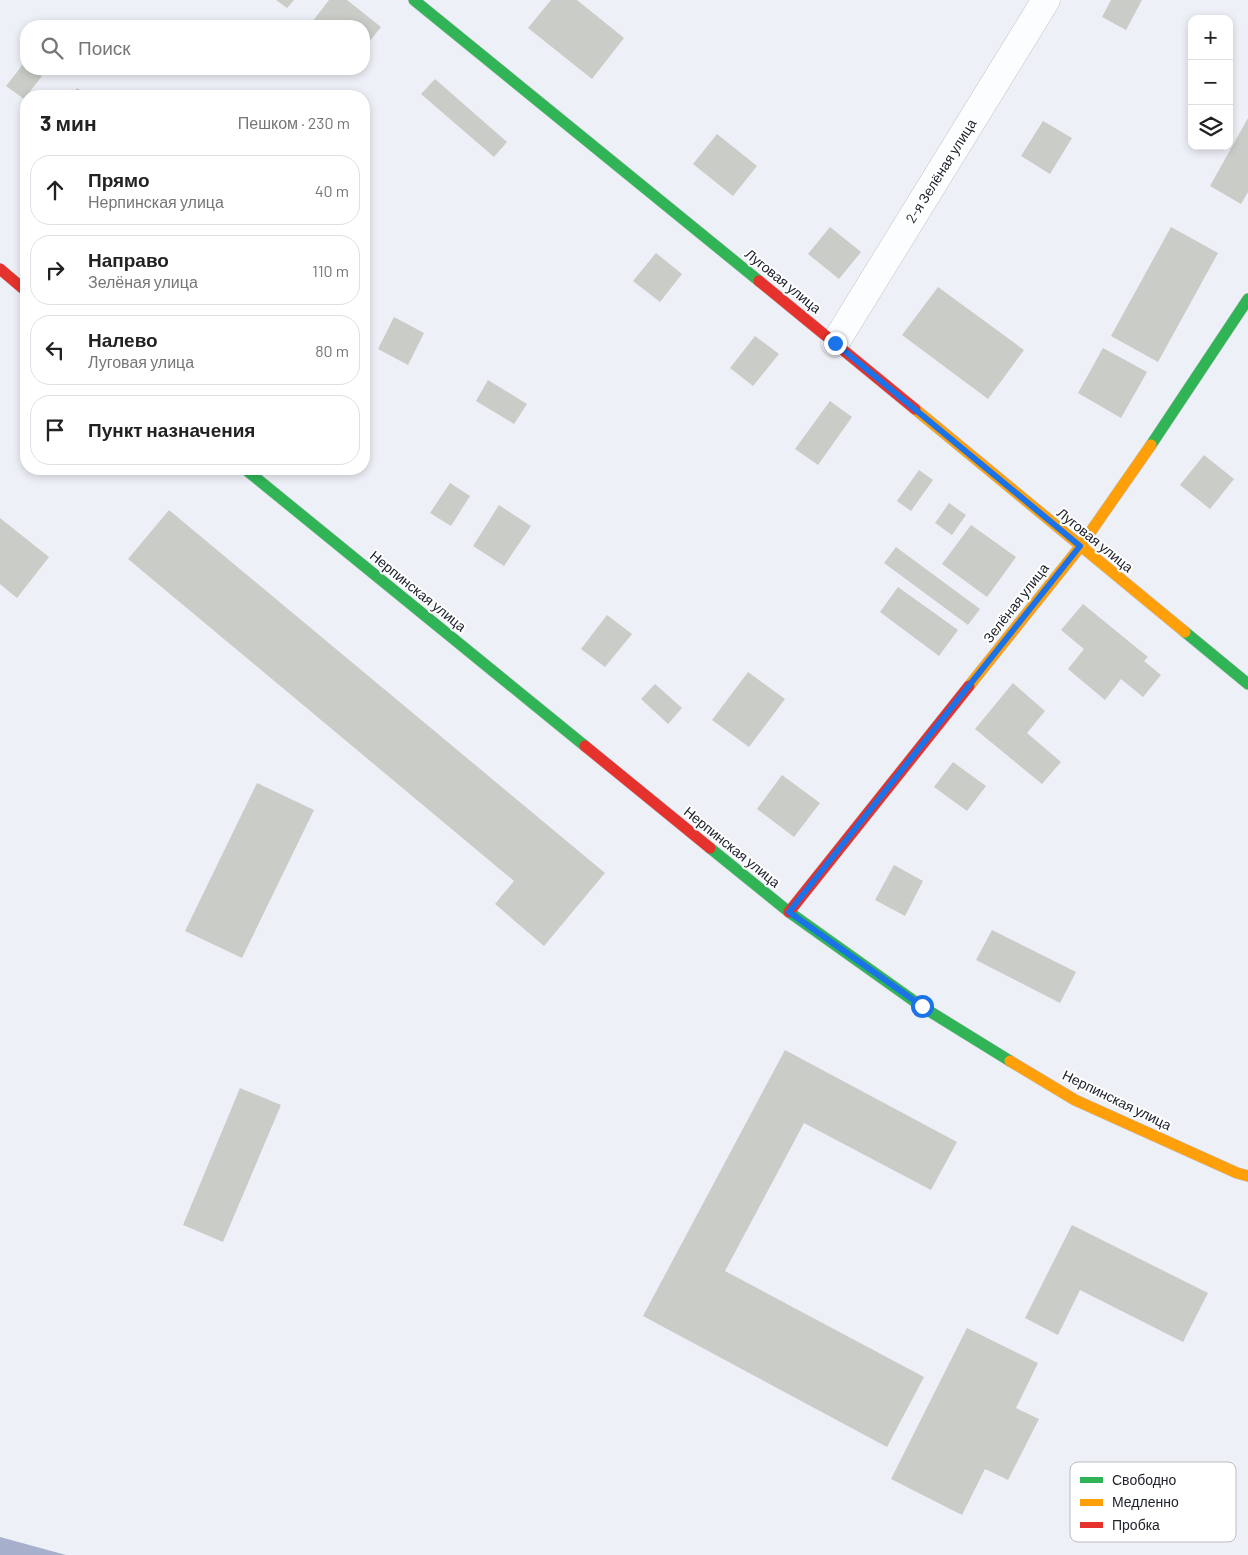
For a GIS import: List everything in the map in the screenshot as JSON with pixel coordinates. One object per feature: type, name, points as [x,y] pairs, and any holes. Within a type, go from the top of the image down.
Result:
[{"type":"street","name":"Луговая улица","points":[[414,0],[835,343],[1248,684]]},
{"type":"street","name":"2-я Зелёная улица","points":[[835,343],[1046,0]]},
{"type":"street","points":[[0,269],[20,286]]},
{"type":"street","name":"Зелёная улица","points":[[789,912],[1080,546],[1173,413],[1248,299]]},
{"type":"street","name":"Нерпинская улица","points":[[252,475],[789,912],[922,1006],[1076,1100],[1237,1173],[1248,1176]]},
{"type":"water","points":[[0,1537],[66,1555],[0,1555]]},
{"type":"building","points":[[276,0],[294,0],[287,8]]},
{"type":"building","points":[[329,0],[347,0],[381,27],[370,41],[370,20],[314,20]]},
{"type":"building","points":[[551,0],[577,0],[624,38],[592,79],[528,28]]},
{"type":"building","points":[[1111,0],[1142,0],[1126,30],[1102,17]]},
{"type":"building","points":[[20,68],[20,75],[42,76],[31,90],[20,90],[20,96],[6,86]]},
{"type":"building","points":[[435,79],[507,142],[494,157],[421,94]]},
{"type":"building","points":[[1248,118],[1248,192],[1241,204],[1210,186],[1230,150],[1233,150],[1233,145]]},
{"type":"building","points":[[1043,121],[1072,138],[1050,174],[1021,156]]},
{"type":"building","points":[[717,134],[757,166],[733,196],[693,164]]},
{"type":"building","points":[[830,227],[861,252],[839,279],[808,254]]},
{"type":"building","points":[[1171,227],[1218,253],[1158,362],[1111,336]]},
{"type":"building","points":[[656,253],[682,274],[660,302],[633,281]]},
{"type":"building","points":[[938,287],[1024,350],[988,399],[902,335]]},
{"type":"building","points":[[394,317],[424,333],[408,365],[378,349]]},
{"type":"building","points":[[755,336],[779,354],[753,386],[730,368]]},
{"type":"building","points":[[1103,348],[1147,372],[1121,418],[1078,393]]},
{"type":"building","points":[[488,380],[527,404],[514,424],[476,401]]},
{"type":"building","points":[[830,401],[852,417],[818,465],[795,449]]},
{"type":"building","points":[[1204,455],[1234,479],[1210,509],[1180,485]]},
{"type":"building","points":[[919,470],[933,480],[911,511],[897,501]]},
{"type":"building","points":[[450,483],[470,496],[451,526],[430,513]]},
{"type":"building","points":[[949,503],[966,515],[952,535],[935,523]]},
{"type":"building","points":[[499,505],[531,526],[504,566],[473,546]]},
{"type":"building","points":[[169,510],[605,873],[544,946],[495,904],[514,881],[128,559]]},
{"type":"building","points":[[0,518],[49,557],[17,598],[0,584]]},
{"type":"building","points":[[971,525],[1016,557],[987,597],[942,564]]},
{"type":"building","points":[[896,547],[980,609],[968,625],[884,563]]},
{"type":"building","points":[[898,587],[958,630],[939,656],[880,612]]},
{"type":"building","points":[[1083,604],[1148,657],[1144,661],[1161,675],[1143,697],[1121,679],[1105,700],[1068,669],[1084,649],[1061,630]]},
{"type":"building","points":[[607,615],[632,634],[605,667],[581,649]]},
{"type":"building","points":[[748,672],[785,699],[749,747],[712,720]]},
{"type":"building","points":[[1013,683],[1045,711],[1027,733],[1061,762],[1042,784],[975,729]]},
{"type":"building","points":[[655,684],[682,708],[668,724],[641,699]]},
{"type":"building","points":[[953,762],[986,786],[967,811],[934,787]]},
{"type":"building","points":[[782,775],[820,803],[794,837],[757,809]]},
{"type":"building","points":[[257,783],[314,810],[242,958],[185,931]]},
{"type":"building","points":[[894,865],[923,881],[905,916],[875,900]]},
{"type":"building","points":[[992,930],[1076,972],[1060,1003],[976,960]]},
{"type":"building","points":[[785,1050],[957,1142],[931,1190],[804,1123],[725,1271],[924,1377],[887,1447],[643,1316]]},
{"type":"building","points":[[240,1088],[281,1105],[223,1242],[183,1225]]},
{"type":"building","points":[[1072,1225],[1208,1293],[1183,1342],[1080,1290],[1058,1335],[1025,1318]]},
{"type":"building","points":[[967,1328],[1038,1363],[1016,1408],[1039,1419],[1008,1480],[985,1469],[962,1515],[891,1479]]},
{"type":"traffic: fast","points":[[414,0],[759,281]]},
{"type":"traffic: fast","points":[[1151,445],[1248,299]]},
{"type":"traffic: fast","points":[[252,475],[585,746]]},
{"type":"traffic: fast","points":[[1185,632],[1248,684]]},
{"type":"traffic: fast","points":[[710,848],[789,912],[921,1006],[1010,1061]]},
{"type":"traffic: slow","points":[[915,409],[1185,632]]},
{"type":"traffic: slow","points":[[969,686],[1080,547],[1151,445]]},
{"type":"traffic: slow","points":[[1010,1061],[1075,1100],[1237,1173],[1248,1176]]},
{"type":"traffic: jam","points":[[0,269],[20,286]]},
{"type":"traffic: jam","points":[[759,281],[915,409]]},
{"type":"traffic: jam","points":[[789,912],[969,686]]},
{"type":"traffic: jam","points":[[585,746],[710,848]]},
{"type":"route","points":[[835,343],[1080,546],[789,912],[922,1006]]}]
